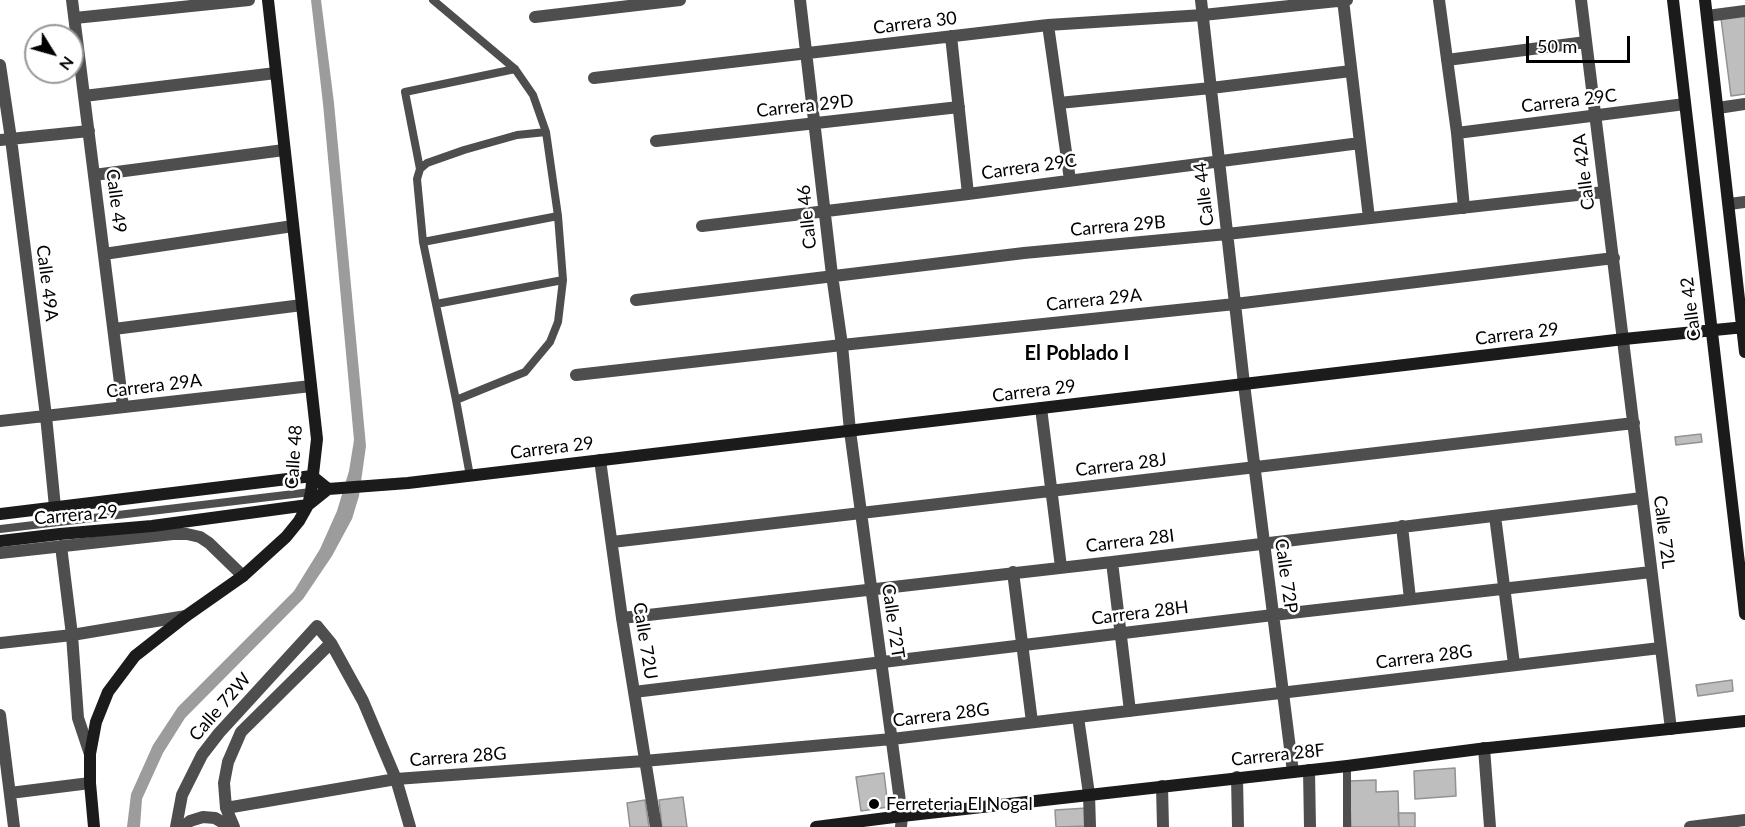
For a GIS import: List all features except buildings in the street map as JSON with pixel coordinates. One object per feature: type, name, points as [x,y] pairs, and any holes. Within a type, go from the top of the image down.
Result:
[{"type":"street","name":"Calle 49","points":[[72,0],[123,407]]},
{"type":"street","points":[[75,18],[249,0]]},
{"type":"street","name":"Calle 48","points":[[94,827],[90,754],[96,722],[108,692],[135,656],[243,576],[286,537],[308,505],[311,492],[317,439],[268,0]]},
{"type":"street","points":[[535,17],[680,0]]},
{"type":"street","name":"Calle 46","points":[[800,0],[842,345],[850,431]]},
{"type":"street","name":"Calle 44","points":[[1201,0],[1244,384]]},
{"type":"street","points":[[1345,0],[1351,71],[1369,218]]},
{"type":"street","name":"Carrera 30","points":[[594,78],[1048,25],[1203,15],[1345,0]]},
{"type":"street","points":[[1439,0],[1464,208]]},
{"type":"street","name":"Calle 42A","points":[[1581,0],[1624,339]]},
{"type":"street","name":"Calle 42","points":[[1672,0],[1745,614]]},
{"type":"street","points":[[1705,0],[1745,352]]},
{"type":"street","points":[[1707,16],[1745,11]]},
{"type":"street","points":[[1048,25],[1070,180]]},
{"type":"street","points":[[951,36],[968,194]]},
{"type":"street","points":[[1448,60],[1586,42]]},
{"type":"street","name":"Calle 49A","points":[[0,65],[6,140],[46,416],[55,507]]},
{"type":"street","points":[[1059,103],[1351,71]]},
{"type":"street","points":[[84,96],[276,73]]},
{"type":"street","name":"Carrera 29C","points":[[1456,133],[1685,104]]},
{"type":"street","points":[[1718,108],[1745,104]]},
{"type":"street","name":"Carrera 29D","points":[[656,141],[959,107]]},
{"type":"street","points":[[6,140],[89,131]]},
{"type":"street","name":"Carrera 29C","points":[[702,226],[1360,143]]},
{"type":"street","points":[[94,175],[284,150]]},
{"type":"street","name":"Carrera 29B","points":[[636,300],[1024,253],[1227,234],[1604,192]]},
{"type":"street","points":[[1729,204],[1745,202]]},
{"type":"street","points":[[104,254],[293,226]]},
{"type":"street","name":"Carrera 29A","points":[[576,375],[1235,304],[1614,258]]},
{"type":"street","points":[[114,329],[302,305]]},
{"type":"street","name":"Carrera 29","points":[[332,489],[470,476],[1624,339],[1743,327]]},
{"type":"street","name":"Calle 72L","points":[[1624,339],[1671,729]]},
{"type":"street","name":"Calle 72P","points":[[1244,384],[1293,772]]},
{"type":"street","name":"Carrera 29A","points":[[0,422],[311,386]]},
{"type":"street","points":[[1041,408],[1061,567]]},
{"type":"street","name":"Carrera 28J","points":[[612,542],[1634,423]]},
{"type":"street","name":"Calle 72T","points":[[850,431],[901,821]]},
{"type":"street","name":"Calle 72U","points":[[600,460],[622,618],[656,827]]},
{"type":"street","points":[[308,505],[332,489],[312,476]]},
{"type":"street","name":"Carrera 29","points":[[0,514],[312,476]]},
{"type":"street","name":"Carrera 28I","points":[[622,618],[1642,498]]},
{"type":"street","name":"Carrera 29","points":[[0,541],[162,525],[308,505]]},
{"type":"street","points":[[1495,516],[1514,664]]},
{"type":"street","points":[[1402,526],[1410,599]]},
{"type":"street","points":[[0,553],[187,534],[200,537],[209,543],[243,576]]},
{"type":"street","points":[[61,546],[72,635],[78,718],[90,754]]},
{"type":"street","points":[[1112,562],[1130,711]]},
{"type":"street","points":[[1012,572],[1032,722]]},
{"type":"street","name":"Carrera 28H","points":[[634,692],[1651,572]]},
{"type":"street","points":[[0,643],[72,635],[186,616]]},
{"type":"street","name":"Calle 72W","points":[[176,827],[183,795],[202,755],[227,724],[317,626],[331,643],[241,732],[228,762],[225,783],[226,808],[232,827]]},
{"type":"street","points":[[331,643],[363,701],[396,779],[410,827]]},
{"type":"street","name":"Carrera 28G","points":[[226,808],[396,779],[645,761],[891,739],[1660,648]]},
{"type":"street","points":[[0,715],[14,827]]},
{"type":"street","points":[[1078,717],[1089,794],[1090,827]]},
{"type":"street","name":"Carrera 28F","points":[[816,827],[901,821],[1089,794],[1347,766],[1484,748],[1745,721]]},
{"type":"street","points":[[1484,748],[1490,827]]},
{"type":"street","points":[[1309,770],[1310,827]]},
{"type":"street","points":[[1238,777],[1238,827]]},
{"type":"street","points":[[10,793],[90,783]]},
{"type":"street","points":[[1162,786],[1163,827]]},
{"type":"street","points":[[183,827],[190,821],[202,817],[215,818],[232,827]]},
{"type":"street","points":[[1690,827],[1745,820]]},
{"type":"lane","points":[[433,0],[515,69],[533,95],[546,132],[558,216],[563,280],[558,322],[550,342],[525,372],[456,400]]},
{"type":"lane","points":[[470,476],[423,242],[417,179],[420,169],[405,92],[515,69]]},
{"type":"lane","points":[[420,169],[427,163],[464,150],[517,135],[546,132]]},
{"type":"lane","points":[[423,242],[558,216]]},
{"type":"lane","points":[[436,304],[563,280]]},
{"type":"lane","points":[[0,529],[311,492]]},
{"type":"lane","points":[[1347,766],[1347,827]]},
{"type":"shaded area","points":[[311,0],[321,0],[334,103],[366,446],[359,496],[352,519],[332,556],[303,599],[185,718],[163,753],[142,799],[140,827],[127,827],[131,794],[153,745],[178,707],[294,591],[320,549],[337,511],[349,471],[354,440],[323,104]]},
{"type":"place","name":"Ferreteria El Nogal","points":[[874,804]]},
{"type":"district","name":"El Poblado I","points":[[1077,354]]}]
